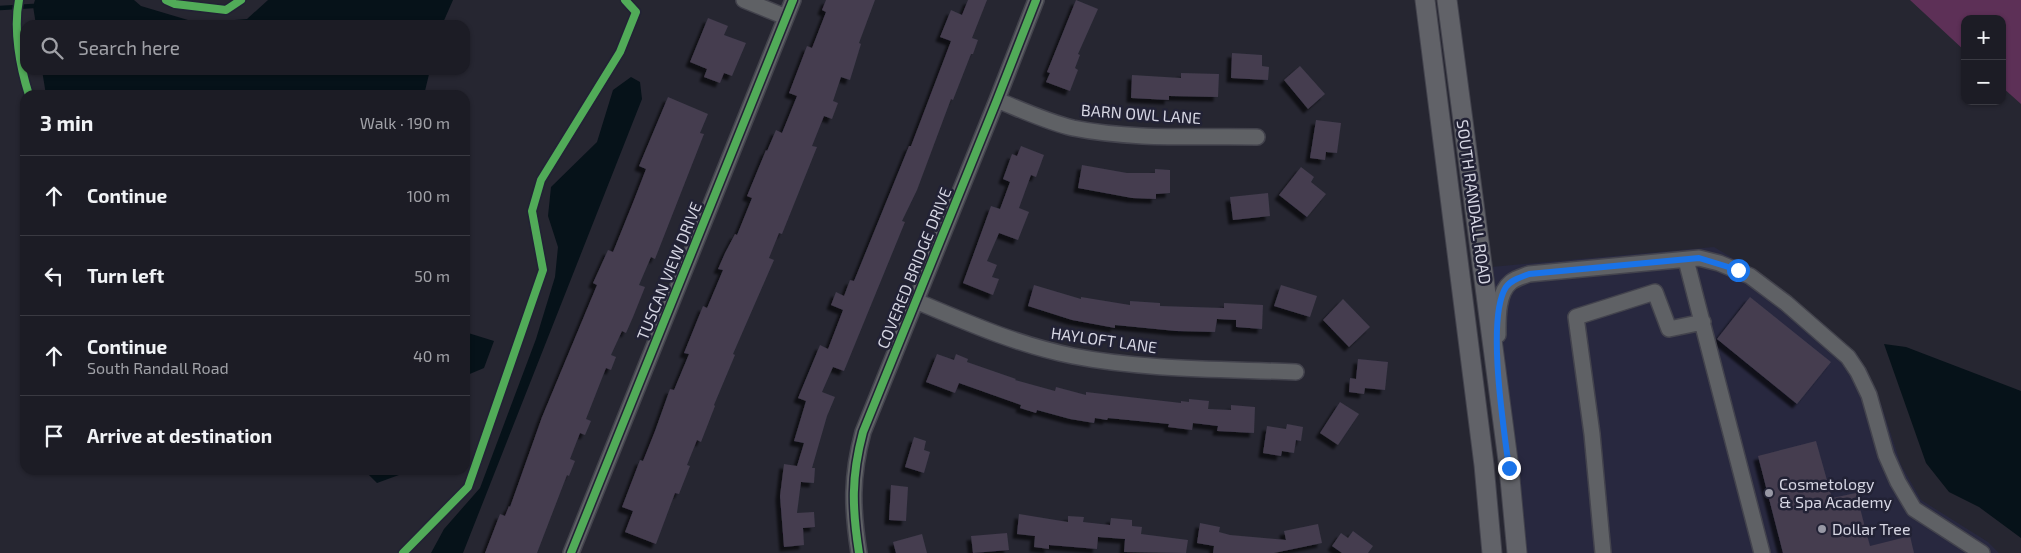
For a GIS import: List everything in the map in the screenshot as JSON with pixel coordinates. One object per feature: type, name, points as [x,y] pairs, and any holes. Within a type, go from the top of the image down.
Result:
[{"type":"main road","name":"SOUTH RANDALL ROAD","points":[[1425,0],[1484,465],[1492,553]]},
{"type":"main road","name":"SOUTH RANDALL ROAD","points":[[1447,0],[1499,386],[1517,553]]},
{"type":"street","points":[[744,0],[786,17]]},
{"type":"street","name":"TUSCAN VIEW DRIVE","points":[[571,553],[793,0]]},
{"type":"street","name":"COVERED BRIDGE DRIVE","points":[[859,553],[853,518],[853,487],[855,460],[863,432],[998,100],[1036,0]]},
{"type":"street","name":"BARN OWL LANE","points":[[998,100],[1071,127],[1100,133],[1257,137]]},
{"type":"street","points":[[1499,386],[1498,317],[1503,295],[1512,282],[1529,274],[1551,271],[1699,258],[1719,263],[1750,276],[1786,303],[1848,357],[1864,382],[1886,454],[1898,482],[1914,509],[1982,553]]},
{"type":"street","points":[[1686,260],[1762,553]]},
{"type":"street","points":[[1603,553],[1591,425],[1576,316],[1655,292],[1669,329],[1703,322]]},
{"type":"street","name":"HAYLOFT LANE","points":[[916,301],[999,336],[1074,357],[1129,363],[1296,372]]},
{"type":"shaded area","points":[[35,0],[134,0],[141,6],[188,20],[35,20],[33,6]]},
{"type":"shaded area","points":[[268,0],[453,0],[444,20],[235,20],[247,19]]},
{"type":"shaded area","points":[[1910,0],[2021,0],[2021,104],[2006,91],[2006,15],[1961,15],[1961,47]]},
{"type":"shaded area","points":[[43,75],[429,75],[425,90],[45,90]]},
{"type":"shaded area","points":[[631,77],[640,82],[642,99],[463,553],[431,553],[444,529],[480,488],[536,339],[555,277],[558,247],[548,216],[551,187],[597,142],[613,90]]},
{"type":"shaded area","points":[[1714,247],[1766,278],[1861,362],[1881,404],[1901,465],[1921,500],[1988,542],[1999,553],[1527,553],[1491,267]]},
{"type":"shaded area","points":[[470,334],[494,341],[484,368],[470,374]]},
{"type":"shaded area","points":[[1884,344],[1906,347],[2021,391],[2021,538],[1979,507],[1949,492],[1926,463]]},
{"type":"shaded area","points":[[369,475],[399,475],[377,483]]},
{"type":"building","points":[[826,0],[875,0],[859,43],[861,44],[850,80],[841,77],[833,101],[838,103],[832,119],[824,116],[812,146],[817,147],[782,234],[779,233],[769,258],[774,260],[733,354],[735,355],[701,442],[697,440],[687,465],[690,466],[679,494],[675,493],[656,544],[625,532],[633,511],[622,507],[640,460],[643,461],[670,389],[674,390],[689,354],[684,353],[703,306],[707,308],[723,270],[718,269],[735,234],[737,235],[752,198],[747,196],[766,150],[776,130],[782,133],[797,96],[789,93],[807,46],[812,48],[826,12],[822,10]]},
{"type":"building","points":[[968,0],[987,0],[972,38],[978,40],[973,54],[971,54],[953,100],[951,99],[917,190],[902,221],[905,222],[844,371],[833,367],[822,392],[835,397],[827,416],[812,468],[815,468],[814,483],[801,482],[797,513],[814,512],[815,527],[803,528],[804,545],[784,547],[780,496],[784,464],[797,466],[804,443],[794,441],[806,401],[798,398],[820,345],[828,349],[843,310],[831,305],[836,292],[844,296],[850,280],[854,281],[909,146],[911,146],[951,41],[940,37],[951,10],[962,15]]},
{"type":"building","points":[[1076,0],[1098,9],[1078,54],[1080,55],[1075,68],[1078,70],[1070,91],[1046,82],[1050,73],[1047,72]]},
{"type":"building","points":[[708,18],[728,26],[724,35],[746,43],[732,76],[724,73],[720,83],[704,77],[707,69],[690,62]]},
{"type":"building","points":[[1232,53],[1262,55],[1262,66],[1269,67],[1268,80],[1231,78]]},
{"type":"building","points":[[1300,66],[1325,94],[1308,109],[1284,80]]},
{"type":"building","points":[[1181,73],[1219,74],[1218,97],[1169,96],[1169,100],[1131,98],[1132,75],[1181,78]]},
{"type":"building","points":[[668,97],[708,114],[700,133],[704,134],[655,259],[651,257],[639,285],[645,287],[633,317],[626,333],[622,331],[611,355],[616,357],[611,370],[606,368],[586,419],[591,421],[585,435],[580,433],[570,459],[575,461],[569,476],[567,475],[537,553],[485,553],[500,514],[505,516],[510,507],[542,417],[597,285],[593,283],[608,250],[613,252],[634,200],[646,169],[639,166]]},
{"type":"building","points":[[1316,120],[1341,123],[1337,153],[1326,152],[1325,160],[1310,158]]},
{"type":"building","points":[[1021,146],[1044,155],[1036,177],[1031,175],[1019,208],[1029,212],[1018,240],[999,233],[987,261],[997,265],[992,277],[999,279],[993,295],[963,283],[991,206],[1000,209],[1010,182],[1003,179],[1012,154],[1017,156]]},
{"type":"building","points":[[1082,165],[1127,173],[1155,173],[1155,169],[1170,170],[1170,193],[1156,194],[1156,199],[1132,198],[1078,188]]},
{"type":"building","points":[[1301,167],[1314,177],[1311,182],[1326,194],[1307,217],[1279,195]]},
{"type":"building","points":[[1268,193],[1270,216],[1233,220],[1230,197]]},
{"type":"building","points":[[1034,285],[1081,299],[1081,297],[1130,305],[1130,301],[1160,303],[1160,306],[1224,308],[1224,303],[1263,305],[1262,329],[1236,327],[1236,320],[1217,319],[1215,332],[1176,331],[1115,325],[1115,328],[1072,320],[1028,306]]},
{"type":"building","points":[[1281,285],[1317,296],[1310,317],[1274,306]]},
{"type":"building","points":[[1750,297],[1831,362],[1797,404],[1717,339]]},
{"type":"building","points":[[1343,299],[1370,327],[1349,347],[1323,320]]},
{"type":"building","points":[[937,354],[954,360],[956,354],[968,359],[967,362],[1015,380],[1055,391],[1056,387],[1086,395],[1086,392],[1181,403],[1181,401],[1189,402],[1189,399],[1209,401],[1208,409],[1231,410],[1231,405],[1255,407],[1254,433],[1217,431],[1218,426],[1193,423],[1192,430],[1168,427],[1169,424],[1108,418],[1107,420],[1095,418],[1094,423],[1037,410],[1036,413],[1020,408],[1021,405],[959,383],[955,393],[926,382]]},
{"type":"building","points":[[1358,359],[1388,362],[1385,390],[1365,388],[1364,394],[1349,392],[1350,378],[1356,379]]},
{"type":"building","points":[[1340,402],[1359,414],[1338,445],[1320,433]]},
{"type":"building","points":[[1287,424],[1303,427],[1301,441],[1296,440],[1294,453],[1282,451],[1281,456],[1263,453],[1267,426],[1286,429]]},
{"type":"building","points":[[914,437],[926,441],[924,450],[930,452],[924,473],[905,467]]},
{"type":"building","points":[[1816,441],[1832,498],[1856,493],[1870,546],[1910,536],[1914,553],[1783,553],[1758,456]]},
{"type":"building","points":[[891,485],[908,487],[906,521],[889,520]]},
{"type":"building","points":[[1019,514],[1068,522],[1068,516],[1084,517],[1083,522],[1110,525],[1111,518],[1132,520],[1132,526],[1142,527],[1141,534],[1188,540],[1186,553],[1124,552],[1125,539],[1098,537],[1097,549],[1049,545],[1049,549],[1034,547],[1035,536],[1017,534]]},
{"type":"building","points":[[1200,523],[1220,527],[1219,532],[1230,535],[1286,540],[1284,531],[1318,524],[1322,543],[1274,553],[1213,553],[1214,546],[1197,543]]},
{"type":"building","points":[[1353,531],[1373,546],[1368,553],[1342,553],[1332,546],[1341,533],[1348,538]]},
{"type":"building","points":[[1007,533],[1009,550],[973,553],[971,536]]},
{"type":"building","points":[[922,534],[927,553],[896,553],[893,542]]},
{"type":"waterway","points":[[0,8],[33,6]]},
{"type":"cycle path","points":[[19,0],[17,35],[20,58]]},
{"type":"cycle path","points":[[166,0],[175,4],[226,10],[241,0]]},
{"type":"cycle path","points":[[403,553],[468,487],[543,270],[532,211],[541,180],[620,52],[636,12],[625,0]]},
{"type":"cycle path","points":[[571,553],[793,0]]},
{"type":"cycle path","points":[[859,553],[854,492],[856,464],[863,432],[1036,0]]},
{"type":"cycle path","points":[[24,75],[28,90]]},
{"type":"place","name":"Cosmetology & Spa Academy","points":[[1769,493]]},
{"type":"place","name":"Dollar Tree","points":[[1822,529]]},
{"type":"route","points":[[1509,468],[1499,386],[1498,317],[1506,287],[1529,274],[1699,258],[1738,270]]}]
